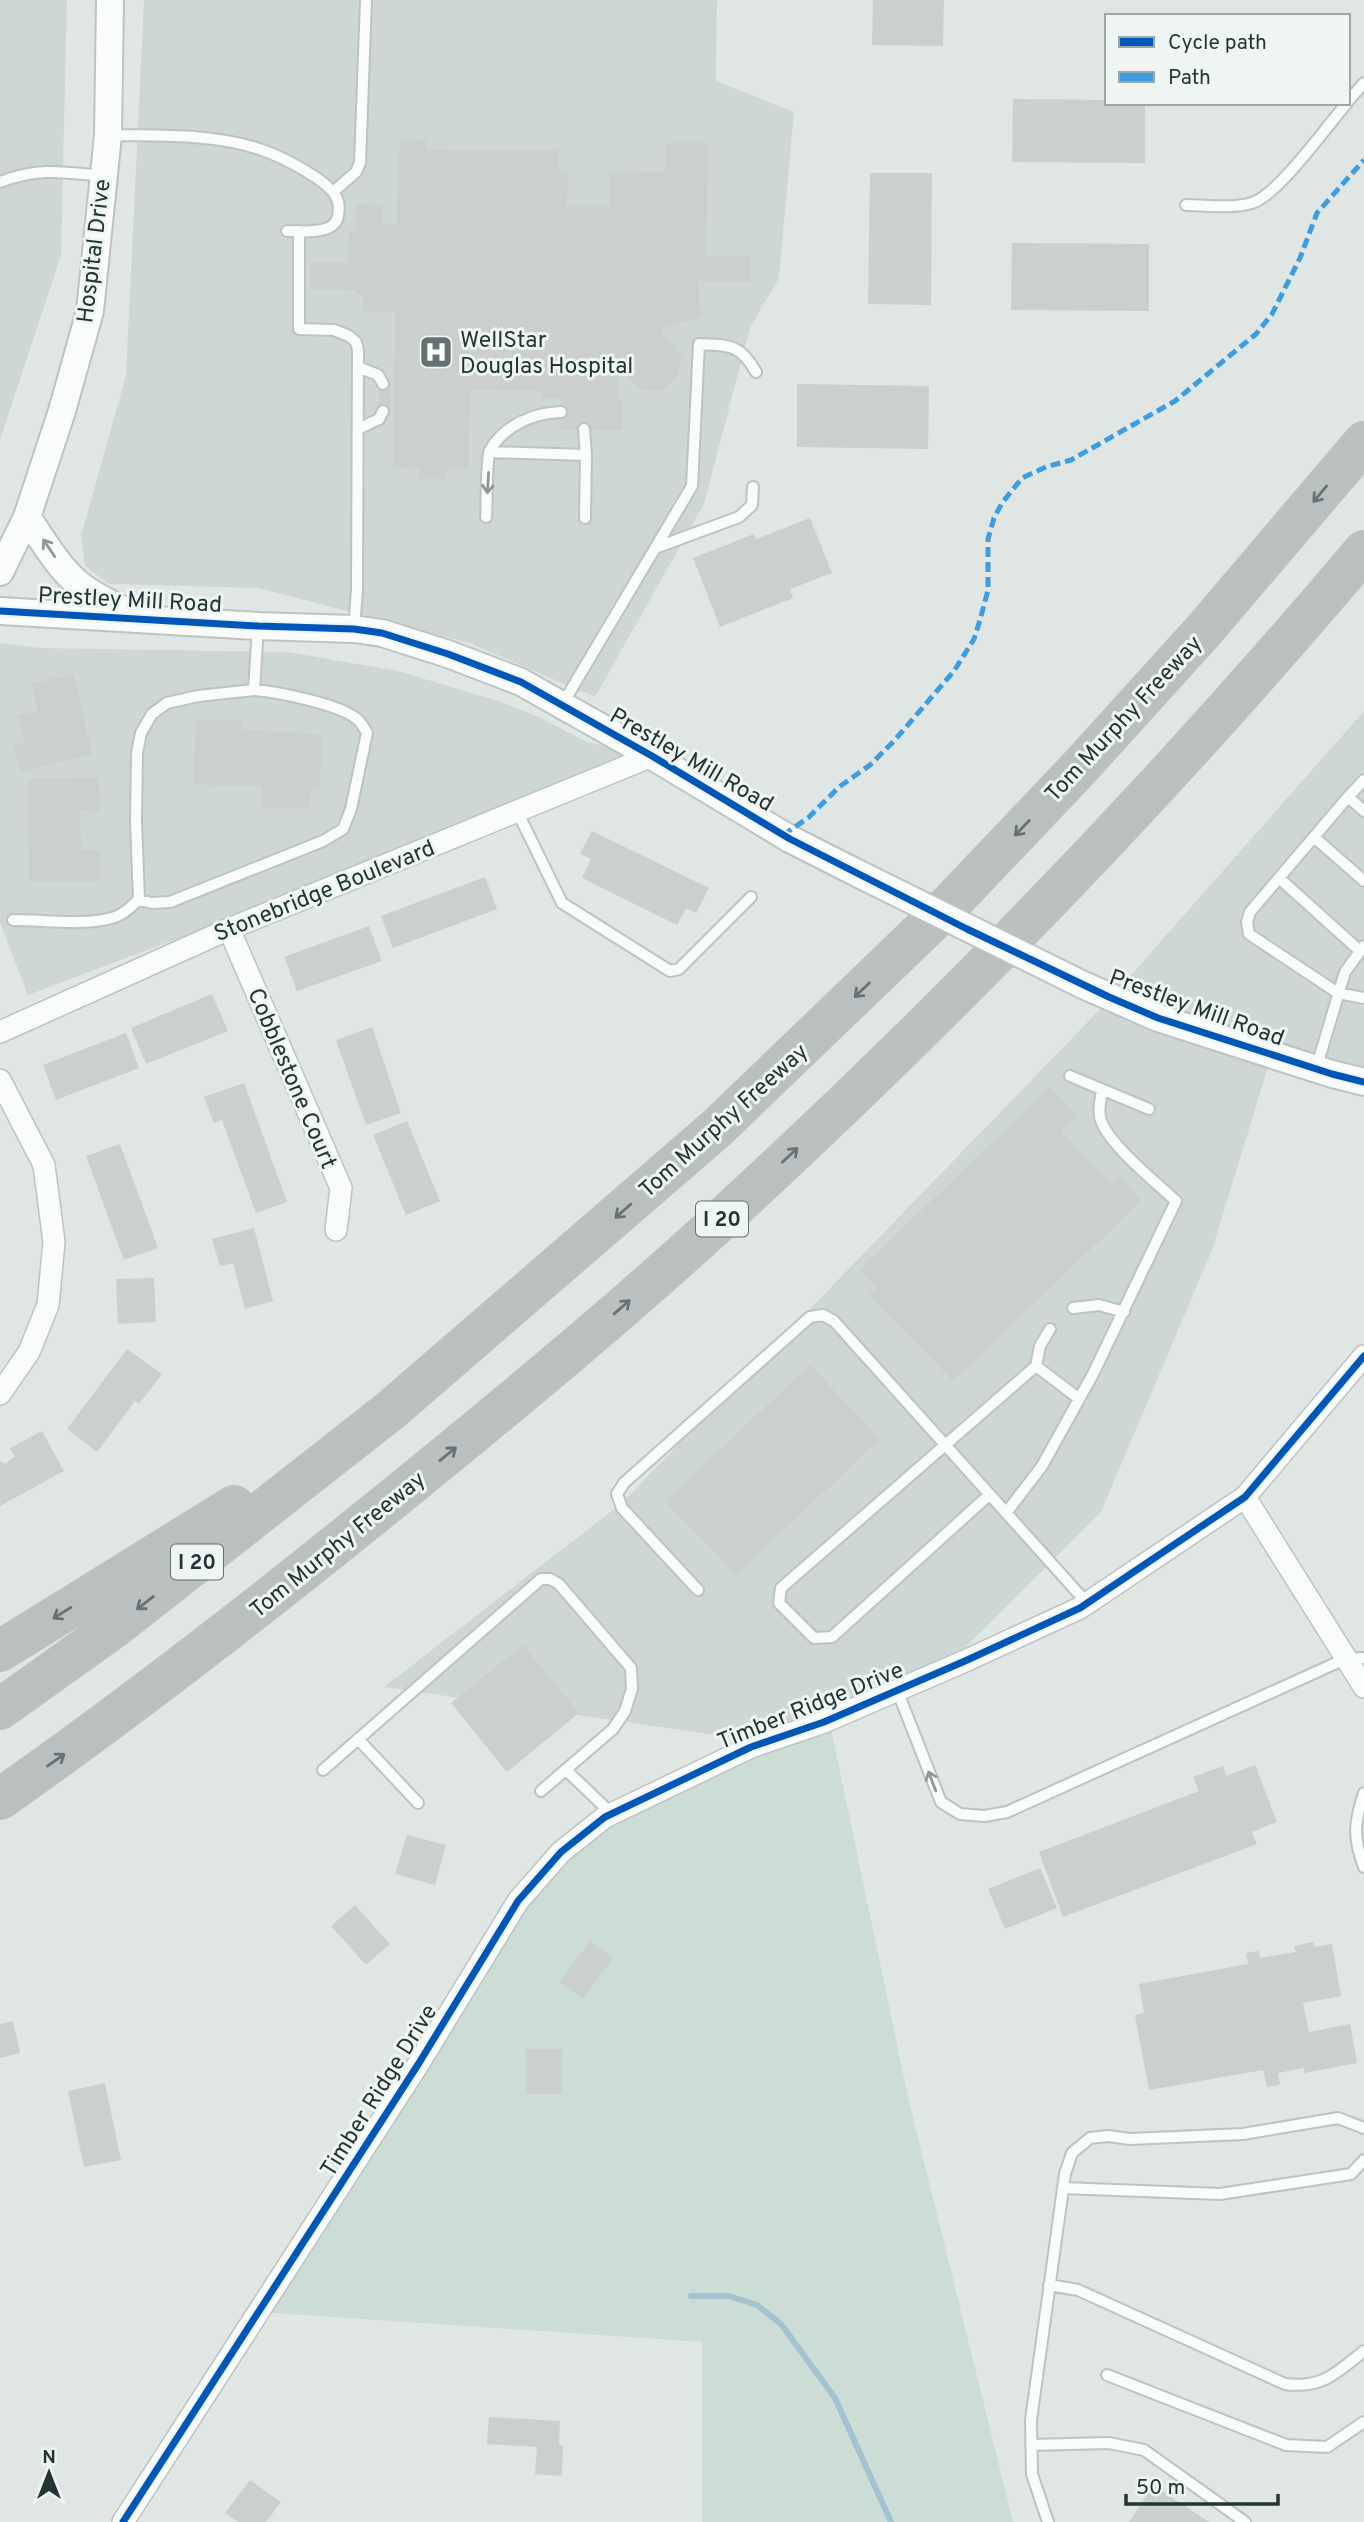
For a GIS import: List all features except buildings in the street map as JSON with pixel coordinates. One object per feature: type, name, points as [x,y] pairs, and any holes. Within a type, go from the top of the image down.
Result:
[{"type":"highway","name":"Tom Murphy Freeway","points":[[0,1709],[112,1629],[391,1410],[717,1128],[950,904],[1080,767],[1196,639],[1364,442]]},
{"type":"highway","name":"Tom Murphy Freeway","points":[[0,1799],[98,1730],[278,1593],[536,1382],[710,1230],[879,1071],[1026,923],[1142,800],[1309,616],[1364,551]]},
{"type":"highway","points":[[0,1651],[391,1410]]},
{"type":"street","name":"Hospital Drive","points":[[0,572],[27,517],[62,411],[90,311],[108,135],[110,0]]},
{"type":"street","points":[[27,517],[60,566],[73,579],[86,590],[140,619]]},
{"type":"street","name":"Prestley Mill Road","points":[[0,611],[354,629],[382,633],[448,654],[521,682],[652,756],[783,835],[1082,984],[1158,1018],[1324,1072],[1364,1082]]},
{"type":"street","name":"Stonebridge Boulevard","points":[[0,1032],[229,929],[652,756]]},
{"type":"street","name":"Cobblestone Court","points":[[229,929],[341,1188],[336,1230]]},
{"type":"street","name":"Prestley Mill Road","points":[[1324,1072],[1364,1091]]},
{"type":"street","points":[[0,1080],[7,1111],[44,1165],[54,1242],[48,1305],[29,1352],[0,1394]]},
{"type":"street","name":"Timber Ridge Drive","points":[[123,2522],[412,2074],[518,1901],[561,1852],[612,1814],[751,1747],[824,1721],[965,1661],[1087,1603],[1245,1497],[1364,1356]]},
{"type":"street","points":[[1245,1497],[1354,1659],[1364,1687]]},
{"type":"lane","points":[[333,192],[356,172],[360,163],[366,0]]},
{"type":"lane","points":[[1350,100],[1364,83]]},
{"type":"lane","points":[[1186,205],[1237,205],[1254,202],[1271,192],[1345,105]]},
{"type":"lane","points":[[108,135],[187,137],[250,146],[300,168],[333,192],[338,199],[337,221],[326,229],[293,231],[299,329],[334,330],[349,335],[356,342],[357,589],[354,629]]},
{"type":"lane","points":[[0,182],[24,172],[49,170],[103,176]]},
{"type":"lane","points":[[562,705],[692,486],[699,344],[731,345],[747,356],[757,372]]},
{"type":"lane","points":[[358,367],[378,375],[383,384]]},
{"type":"lane","points":[[358,429],[379,419],[383,411]]},
{"type":"lane","points":[[486,517],[489,452],[508,430],[525,419],[541,412],[561,412]]},
{"type":"lane","points":[[584,429],[585,518]]},
{"type":"lane","points":[[489,452],[586,455]]},
{"type":"lane","points":[[655,548],[739,517],[752,505],[753,487]]},
{"type":"lane","points":[[254,690],[258,626]]},
{"type":"lane","points":[[13,920],[79,921],[111,918],[125,913],[139,900],[137,753],[141,733],[152,714],[167,703],[198,696],[254,690],[337,708],[358,719],[367,733],[351,809],[343,829],[323,841],[170,901],[152,903],[139,900]]},
{"type":"lane","points":[[1364,780],[1250,912],[1247,922],[1249,934],[1338,993],[1364,998]]},
{"type":"lane","points":[[1349,797],[1364,811]]},
{"type":"lane","points":[[517,811],[562,903],[670,971],[679,970],[751,897]]},
{"type":"lane","points":[[1314,837],[1364,881]]},
{"type":"lane","points":[[1279,878],[1362,949],[1345,972],[1338,993],[1324,1072]]},
{"type":"lane","points":[[1070,1076],[1149,1110]]},
{"type":"lane","points":[[1006,1513],[1042,1466],[1124,1312],[1177,1201],[1133,1161],[1103,1128],[1099,1114],[1102,1090]]},
{"type":"lane","points":[[1073,1308],[1099,1305],[1124,1312]]},
{"type":"lane","points":[[698,1590],[622,1508],[617,1494],[624,1483],[810,1317],[823,1315],[834,1321],[1087,1603]]},
{"type":"lane","points":[[989,1495],[832,1637],[814,1638],[779,1603],[782,1588],[1036,1366],[1040,1346],[1050,1329]]},
{"type":"lane","points":[[1036,1366],[1078,1398]]},
{"type":"lane","points":[[323,1770],[541,1579],[550,1578],[559,1584],[631,1668],[632,1689],[625,1711],[612,1729],[541,1791]]},
{"type":"lane","points":[[897,1690],[941,1802],[960,1814],[984,1816],[1007,1812],[1354,1659]]},
{"type":"lane","points":[[358,1739],[418,1803]]},
{"type":"lane","points":[[567,1771],[612,1814]]},
{"type":"lane","points":[[1364,1793],[1355,1819],[1357,1850],[1364,1867]]},
{"type":"lane","points":[[1048,2522],[1032,2474],[1031,2420],[1063,2188],[1072,2152],[1090,2138],[1108,2136],[1130,2139],[1243,2134],[1338,2118],[1364,2128]]},
{"type":"lane","points":[[1063,2188],[1220,2194],[1351,2174],[1364,2160]]},
{"type":"lane","points":[[1049,2285],[1078,2290],[1285,2384],[1304,2387],[1328,2380],[1364,2351]]},
{"type":"lane","points":[[1107,2375],[1286,2445],[1326,2447],[1364,2422]]},
{"type":"lane","points":[[1031,2445],[1109,2443],[1144,2450],[1245,2522]]},
{"type":"shaded area","points":[[0,0],[67,0],[61,255],[0,440]]},
{"type":"shaded area","name":"WellStar Douglas Hospital","points":[[144,0],[717,0],[716,81],[794,112],[779,278],[750,328],[704,504],[595,697],[469,643],[258,588],[109,584],[85,566],[81,536],[126,375]]},
{"type":"shaded area","points":[[0,643],[40,648],[287,652],[398,671],[502,702],[541,718],[587,742],[633,752],[526,799],[243,914],[28,995],[0,923]]},
{"type":"shaded area","points":[[1364,711],[1364,1094],[1268,1067],[1212,1250],[1101,1512],[963,1650],[831,1729],[777,1744],[384,1687],[622,1503],[1110,999]]},
{"type":"green space","points":[[831,1729],[908,2097],[1013,2522],[702,2522],[702,2342],[259,2312],[518,1901],[605,1817]]},
{"type":"waterway","points":[[691,2296],[729,2296],[757,2305],[781,2324],[835,2398],[891,2522]]},
{"type":"marked path","points":[[783,835],[808,818],[839,787],[870,765],[954,671],[974,639],[988,590],[988,539],[994,518],[1022,478],[1071,460],[1175,401],[1256,334],[1272,314],[1300,258],[1317,213],[1364,160]]},
{"type":"cycle path","points":[[0,611],[354,629],[382,633],[448,654],[521,682],[652,756],[790,839],[1109,997],[1158,1018],[1364,1082]]},
{"type":"cycle path","points":[[123,2522],[419,2063],[518,1901],[561,1852],[605,1817],[751,1747],[824,1722],[1080,1608],[1245,1497],[1364,1356]]},
{"type":"place","name":"WellStar Douglas Hospital","points":[[436,352]]}]
